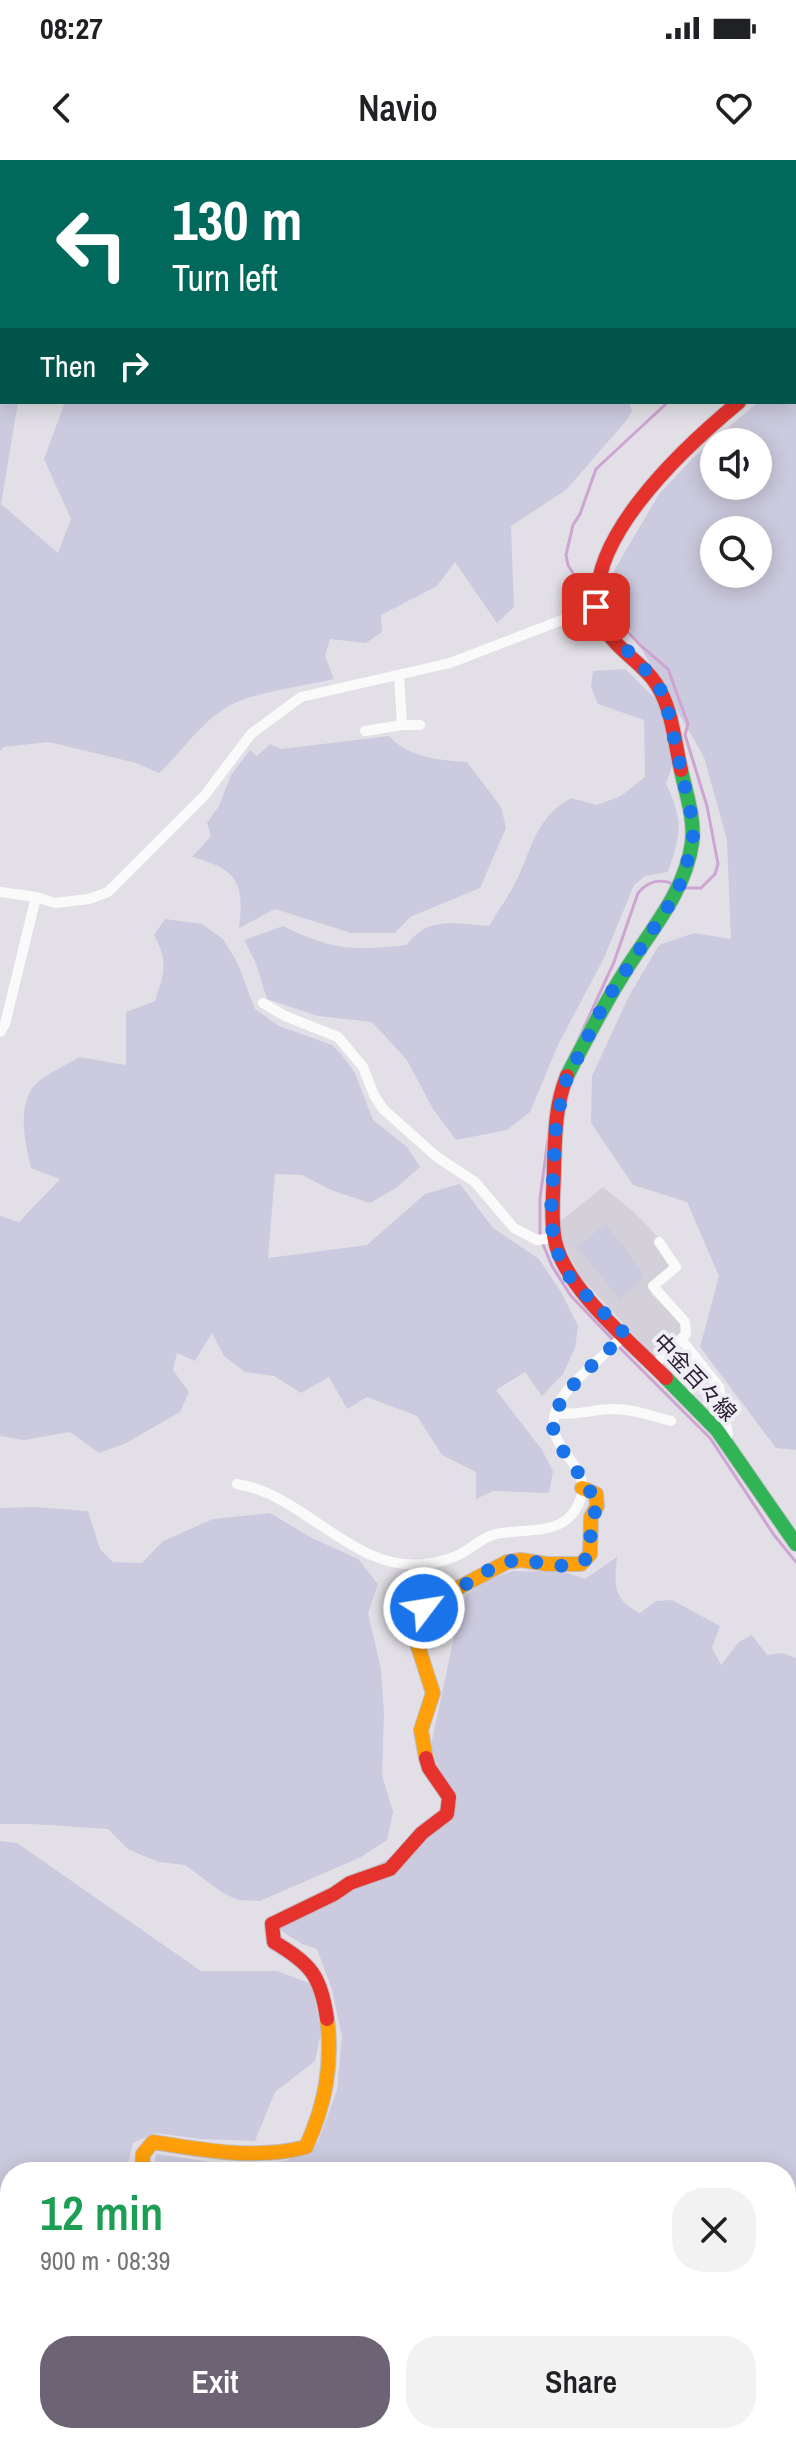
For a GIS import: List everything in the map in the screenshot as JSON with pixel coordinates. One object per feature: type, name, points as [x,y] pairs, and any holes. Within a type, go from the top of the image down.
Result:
[{"type":"main road","points":[[596,607],[603,566],[627,520],[659,476],[706,428],[736,404]]},
{"type":"main road","name":"中金百々線","points":[[596,607],[604,625],[657,683],[665,698],[693,823],[693,844],[680,886],[605,1002],[564,1085],[556,1125],[551,1238],[573,1282],[724,1439],[796,1544]]},
{"type":"main road","points":[[143,2162],[143,2154],[153,2142],[218,2153],[290,2151],[306,2147],[327,2089],[331,2039],[319,1982],[296,1955],[274,1942],[272,1924],[350,1883],[390,1869],[422,1833],[447,1814],[449,1797],[429,1768],[421,1730],[433,1693],[416,1640],[424,1608],[435,1596],[454,1590],[507,1562],[521,1560],[574,1565],[586,1560],[592,1537],[591,1517],[598,1499],[596,1494],[582,1488]]},
{"type":"street","points":[[0,892],[70,903],[108,892],[205,795],[251,734],[301,697],[450,663],[596,607]]},
{"type":"street","points":[[399,676],[402,725]]},
{"type":"street","points":[[365,731],[420,725]]},
{"type":"street","points":[[0,1032],[5,1024],[36,897]]},
{"type":"street","points":[[263,1003],[285,1016],[338,1037],[363,1067],[383,1109],[437,1157],[475,1182],[514,1228],[537,1240],[551,1238]]},
{"type":"street","points":[[654,1365],[686,1334],[685,1322],[653,1286],[676,1267],[659,1242]]},
{"type":"street","points":[[237,1484],[258,1490],[362,1549],[397,1565],[426,1564],[445,1559],[497,1533],[554,1528],[578,1506],[582,1488],[575,1464],[554,1436],[555,1413],[567,1392],[623,1336]]},
{"type":"street","points":[[681,1339],[719,1387],[728,1435],[724,1439]]},
{"type":"street","points":[[555,1413],[580,1414],[625,1409],[671,1421]]},
{"type":"shaded area","points":[[0,404],[18,404],[1,504],[58,553],[71,519],[44,459],[64,404],[630,404],[632,411],[626,421],[566,490],[511,526],[514,607],[497,623],[455,562],[437,586],[381,615],[382,632],[366,643],[330,639],[325,656],[334,679],[268,692],[231,705],[202,727],[159,773],[136,763],[49,742],[4,747],[0,751]]},
{"type":"shaded area","points":[[756,404],[796,404],[796,1450],[776,1448],[700,1347],[719,1276],[687,1202],[633,1185],[591,1123],[592,1076],[629,996],[659,945],[694,933],[731,939],[727,840],[704,757],[612,598],[612,574],[659,494],[700,452],[700,500],[772,500],[772,428],[728,428]]},
{"type":"shaded area","points":[[625,669],[662,705],[672,766],[666,784],[676,808],[679,828],[668,872],[645,876],[634,885],[604,958],[558,1045],[530,1112],[507,1130],[456,1140],[433,1109],[407,1060],[372,1022],[318,1016],[267,999],[255,961],[244,940],[283,926],[330,944],[372,948],[407,945],[415,935],[433,925],[489,926],[520,874],[535,837],[548,816],[571,798],[597,805],[621,796],[645,777],[644,720],[598,704],[591,687],[593,671]]},
{"type":"shaded area","points":[[389,736],[415,753],[435,759],[467,762],[501,807],[506,828],[480,888],[410,917],[395,933],[351,933],[275,909],[239,928],[240,899],[234,879],[219,867],[192,857],[211,836],[207,823],[219,806],[231,775],[250,750],[257,756],[270,744],[281,749]]},
{"type":"shaded area","points":[[165,919],[202,924],[223,939],[237,962],[255,1009],[279,1026],[332,1045],[355,1073],[373,1120],[407,1147],[420,1167],[396,1188],[370,1203],[331,1190],[302,1175],[275,1174],[268,1258],[367,1245],[425,1194],[460,1184],[493,1228],[539,1259],[561,1292],[578,1326],[575,1348],[563,1374],[542,1396],[525,1372],[496,1390],[542,1450],[553,1471],[549,1493],[493,1491],[476,1499],[476,1472],[442,1455],[417,1416],[367,1397],[347,1409],[329,1377],[301,1393],[274,1376],[245,1372],[224,1356],[212,1333],[195,1361],[177,1353],[173,1370],[189,1392],[180,1412],[126,1443],[99,1453],[70,1432],[24,1440],[0,1436],[0,1216],[19,1222],[60,1179],[31,1168],[24,1122],[27,1099],[39,1081],[79,1057],[126,1065],[126,1012],[155,1001],[164,968],[162,953],[154,935]]},
{"type":"shaded area","points":[[603,1187],[634,1212],[674,1254],[678,1263],[651,1294],[681,1323],[682,1334],[655,1358],[580,1276],[562,1241],[559,1222]]},
{"type":"shaded area","points":[[606,1224],[644,1274],[620,1300],[577,1247]]},
{"type":"shaded area","points":[[0,1508],[88,1511],[100,1549],[113,1562],[142,1563],[163,1541],[213,1519],[270,1513],[312,1538],[358,1559],[378,1584],[368,1613],[381,1669],[384,1714],[382,1775],[393,1812],[387,1840],[361,1857],[260,1901],[238,1900],[223,1893],[185,1865],[159,1862],[128,1849],[108,1829],[0,1824]]},
{"type":"shaded area","points":[[617,1557],[617,1590],[631,1608],[640,1613],[656,1601],[672,1600],[720,1626],[712,1648],[721,1665],[739,1642],[752,1635],[767,1655],[782,1653],[796,1658],[796,2162],[276,2162],[288,2160],[318,2142],[337,2090],[342,2037],[332,1990],[317,1949],[302,1944],[274,1926],[276,1915],[383,1862],[407,1847],[450,1809],[431,1745],[466,1595],[479,1583],[513,1571],[565,1572],[585,1579]]},
{"type":"shaded area","points":[[0,1841],[17,1843],[201,1971],[277,1971],[312,1984],[321,2032],[315,2061],[275,2092],[255,2141],[155,2133],[133,2143],[128,2162],[0,2162]]},
{"type":"shaded area","points":[[156,2154],[212,2162],[155,2162]]},
{"type":"waterway","points":[[593,597],[568,565],[566,555],[573,525],[596,469],[666,404]]},
{"type":"waterway","points":[[605,607],[640,645],[668,669],[688,724],[685,735],[707,806],[718,864],[715,874],[701,888],[685,888]]},
{"type":"waterway","points":[[570,1058],[614,962],[638,893],[654,882],[674,884]]},
{"type":"waterway","points":[[548,1139],[540,1198],[540,1237],[552,1266],[571,1296],[614,1341]]},
{"type":"waterway","points":[[619,1347],[710,1438],[774,1535],[796,1562]]},
{"type":"traffic: fast","points":[[567,1076],[609,998],[682,879],[693,834],[681,770]]},
{"type":"traffic: fast","points":[[666,1378],[717,1430],[796,1544]]},
{"type":"traffic: slow","points":[[426,1758],[421,1730],[433,1693],[416,1640],[424,1608],[435,1596],[454,1590],[507,1562],[581,1564],[590,1554],[591,1517],[597,1506],[596,1494],[582,1488]]},
{"type":"traffic: slow","points":[[143,2162],[143,2154],[153,2142],[210,2151],[249,2153],[306,2147],[326,2084],[329,2052],[327,2019]]},
{"type":"traffic: jam","points":[[681,770],[671,722],[659,688],[607,632],[598,595],[604,564],[619,532],[640,501],[665,471],[737,404]]},
{"type":"traffic: jam","points":[[567,1076],[555,1132],[552,1213],[555,1241],[561,1259],[586,1296],[666,1378]]},
{"type":"traffic: jam","points":[[327,2019],[321,1992],[312,1973],[297,1957],[274,1942],[272,1924],[350,1883],[390,1869],[422,1833],[447,1814],[449,1797],[429,1768],[426,1758]]},
{"type":"route","points":[[424,1608],[435,1596],[454,1590],[507,1562],[521,1560],[574,1565],[581,1564],[590,1554],[591,1517],[598,1499],[596,1494],[582,1488],[575,1464],[554,1436],[553,1420],[558,1404],[567,1392],[625,1334],[573,1282],[562,1265],[553,1238],[551,1212],[556,1125],[564,1085],[605,1002],[677,893],[693,844],[693,823],[665,698],[641,663],[604,625],[596,607]]}]
